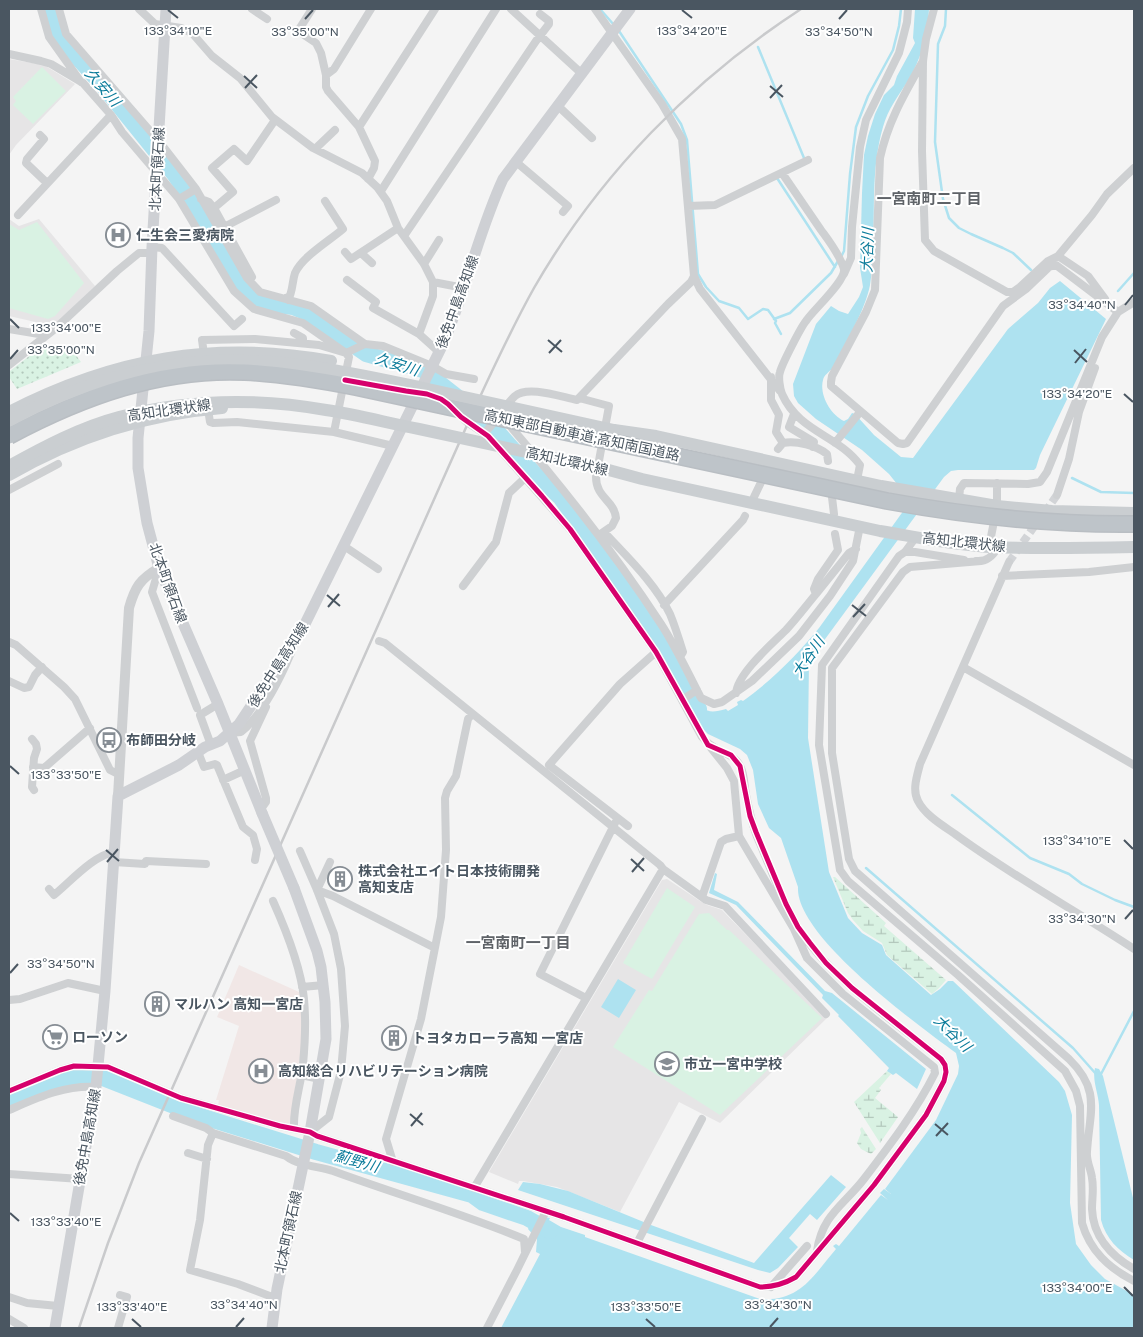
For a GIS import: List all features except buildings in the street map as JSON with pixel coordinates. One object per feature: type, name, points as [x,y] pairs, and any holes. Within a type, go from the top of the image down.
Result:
[{"type":"highway","name":"高知東部自動車道;高知南国道路","points":[[9,436],[66,407],[137,383],[207,372],[272,374],[355,387],[887,502],[973,516],[1041,522],[1134,524]]},
{"type":"main road","name":"北本町領石線","points":[[166,9],[149,332],[138,438],[138,468],[147,523],[159,568],[294,888],[317,950],[324,985],[326,1039],[309,1134],[275,1298],[272,1328]]},
{"type":"main road","name":"後免中島高知線","points":[[55,1328],[96,1085],[105,991],[118,796],[179,765],[211,745],[220,742],[239,724],[300,633],[452,323],[492,204],[503,179],[630,9]]},
{"type":"main road","points":[[9,412],[39,396],[81,380],[145,361],[174,356],[204,354],[244,352],[279,354],[331,361],[881,486],[996,506],[1134,513]]},
{"type":"main road","points":[[9,421],[51,400],[102,381],[152,369],[218,361],[278,362],[352,373],[615,426]]},
{"type":"main road","name":"高知北環状線","points":[[9,466],[65,438],[119,417],[163,408],[197,404],[252,402],[326,410],[880,531],[993,547],[1037,549],[1134,547]]},
{"type":"main road","points":[[9,475],[24,466],[90,436],[140,421],[208,409],[267,408],[385,427],[604,472]]},
{"type":"street","points":[[41,9],[49,37],[82,83],[111,115],[122,132],[157,169],[179,199],[234,291],[254,309],[303,323],[347,352],[349,357],[334,432]]},
{"type":"street","points":[[58,9],[66,34],[158,140],[196,189],[252,285],[266,295],[311,306],[363,345]]},
{"type":"street","points":[[140,9],[155,24],[181,28],[192,33],[212,56],[240,78],[261,105],[276,120],[315,149],[362,173],[381,190],[388,201],[398,228],[424,264],[434,282],[432,296],[420,334]]},
{"type":"street","points":[[252,9],[267,20]]},
{"type":"street","points":[[312,9],[298,31],[316,43],[322,53],[328,91],[359,127],[375,161],[374,168],[368,179]]},
{"type":"street","points":[[326,75],[334,69],[371,9]]},
{"type":"street","points":[[359,127],[435,9]]},
{"type":"street","points":[[381,190],[496,9]]},
{"type":"street","points":[[511,9],[582,73]]},
{"type":"street","points":[[595,9],[615,29],[682,139],[694,276],[700,289],[770,377],[794,414],[806,425],[835,443],[856,460],[860,465],[857,480]]},
{"type":"street","points":[[781,392],[779,372],[805,322],[836,287],[851,258],[852,227],[860,147],[866,120],[899,53],[907,22],[908,9]]},
{"type":"street","points":[[934,9],[923,60],[922,151],[926,240],[934,251],[1007,292],[1013,292],[1048,260],[1058,256],[1107,194],[1134,168]]},
{"type":"street","points":[[404,236],[549,24],[549,21],[540,14]]},
{"type":"street","points":[[9,54],[47,62],[82,83]]},
{"type":"street","points":[[923,60],[890,122],[880,158],[875,290],[866,312],[831,379],[831,386],[898,443],[904,444],[907,443],[1003,306],[1026,289],[1049,267],[1056,265],[1118,312]]},
{"type":"street","points":[[913,79],[924,79]]},
{"type":"street","points":[[557,105],[592,138]]},
{"type":"street","points":[[18,215],[111,115]]},
{"type":"street","points":[[214,208],[233,192],[212,168],[234,149],[247,162],[276,120]]},
{"type":"street","points":[[315,149],[335,130]]},
{"type":"street","points":[[40,135],[44,139],[27,159],[26,163],[47,183]]},
{"type":"street","points":[[688,206],[715,205],[808,160]]},
{"type":"street","points":[[515,161],[568,206],[564,212]]},
{"type":"street","points":[[782,173],[830,242],[844,271]]},
{"type":"street","points":[[179,199],[196,189]]},
{"type":"street","points":[[202,199],[209,202],[214,208],[252,278],[258,285],[269,291],[282,294],[288,300]]},
{"type":"street","points":[[224,227],[276,200]]},
{"type":"street","points":[[288,300],[298,269],[309,254],[315,252],[344,229],[325,201]]},
{"type":"street","points":[[346,252],[352,259],[398,228]]},
{"type":"street","points":[[424,264],[439,240]]},
{"type":"street","points":[[9,366],[56,328],[139,253],[162,248],[248,339]]},
{"type":"street","points":[[361,253],[372,263]]},
{"type":"street","points":[[1058,256],[1088,276],[1110,306]]},
{"type":"street","points":[[579,398],[668,304],[692,282],[694,276]]},
{"type":"street","points":[[347,280],[376,302],[371,311],[420,334],[439,352]]},
{"type":"street","points":[[434,282],[464,288]]},
{"type":"street","points":[[959,499],[960,490],[964,483],[1028,484],[1040,482],[1047,472],[1102,337],[1118,312],[1134,302]]},
{"type":"street","points":[[234,326],[242,320]]},
{"type":"street","points":[[9,329],[46,336]]},
{"type":"street","points":[[294,333],[302,338],[303,343]]},
{"type":"street","points":[[1057,495],[1069,459],[1079,412],[1096,366],[1102,337]]},
{"type":"street","points":[[204,354],[202,340],[248,339],[303,343],[347,352],[363,345],[384,346],[429,371],[474,379]]},
{"type":"street","points":[[770,377],[771,400],[779,415],[776,432],[780,446],[789,441],[813,447],[827,454],[828,461]]},
{"type":"street","points":[[9,1091],[60,1070],[79,1066],[108,1067],[181,1098],[280,1126],[294,1128],[546,1211],[760,1287],[771,1287],[796,1277],[874,1186],[926,1115],[944,1081],[946,1072],[945,1065],[941,1059],[838,975],[791,919],[739,836],[734,781],[727,768],[708,745],[656,652],[570,529],[486,431],[461,417],[441,399],[427,394],[345,380]]},
{"type":"street","points":[[486,431],[516,396],[530,390],[577,400],[579,398],[609,406],[596,486],[612,507],[616,518],[612,526],[601,533]]},
{"type":"street","points":[[208,409],[210,422],[213,423],[236,422],[334,432],[393,446]]},
{"type":"street","points":[[835,443],[860,412]]},
{"type":"street","points":[[794,414],[789,428],[814,442],[813,447]]},
{"type":"street","points":[[499,418],[556,480],[601,533],[640,571],[670,615],[683,652],[680,657]]},
{"type":"street","points":[[9,490],[58,464]]},
{"type":"street","points":[[754,497],[769,467]]},
{"type":"street","points":[[464,586],[496,542],[509,493],[525,478]]},
{"type":"street","points":[[830,482],[834,514]]},
{"type":"street","points":[[998,483],[992,557],[981,562],[910,568],[903,572],[832,668],[832,753],[848,859],[855,871],[1069,1059],[1079,1070],[1088,1087],[1091,1103],[1092,1113],[1086,1157],[1092,1178],[1093,1214],[1096,1227],[1101,1240],[1110,1251],[1134,1269]]},
{"type":"street","points":[[664,605],[745,516]]},
{"type":"street","points":[[601,533],[662,625],[701,698],[714,704],[722,702],[752,681],[799,636],[830,596],[853,561],[860,526]]},
{"type":"street","points":[[816,594],[814,589],[818,579],[838,550],[835,534]]},
{"type":"street","points":[[914,536],[905,552],[899,556],[822,665],[819,745],[840,870],[848,881],[965,981],[1065,1071],[1076,1091],[1080,1106],[1082,1223],[1092,1247],[1103,1260],[1120,1274],[1134,1281]]},
{"type":"street","points":[[344,546],[378,569]]},
{"type":"street","points":[[736,693],[736,687],[748,670],[803,611],[849,553],[856,549]]},
{"type":"street","points":[[905,552],[981,562]]},
{"type":"street","points":[[1009,562],[920,764],[915,780],[917,801],[932,817],[979,852],[1134,949]]},
{"type":"street","points":[[1002,576],[1089,572],[1134,567]]},
{"type":"street","points":[[159,568],[152,592],[196,708]]},
{"type":"street","points":[[118,796],[129,608],[138,585],[146,576],[159,568]]},
{"type":"street","points":[[262,811],[266,798],[250,741],[300,633]]},
{"type":"street","points":[[379,641],[385,643],[663,869],[702,897],[725,906],[826,1014]]},
{"type":"street","points":[[9,642],[16,645],[42,667],[75,699],[110,770],[118,774]]},
{"type":"street","points":[[628,826],[549,765],[620,684],[656,652]]},
{"type":"street","points":[[9,681],[24,688],[30,687],[34,675],[42,667]]},
{"type":"street","points":[[963,667],[1134,766]]},
{"type":"street","points":[[682,699],[697,690]]},
{"type":"street","points":[[230,733],[241,732],[271,694]]},
{"type":"street","points":[[211,745],[200,715],[218,704]]},
{"type":"street","points":[[393,1162],[386,1139],[421,1019],[441,917],[446,850],[445,798],[456,776],[468,719],[472,714]]},
{"type":"street","points":[[33,767],[44,768],[90,728]]},
{"type":"street","points":[[32,738],[37,749],[33,767],[32,787],[34,790]]},
{"type":"street","points":[[708,745],[731,756],[740,766],[750,816],[807,958],[827,980],[934,1068],[935,1074],[915,1110],[863,1180],[831,1215],[819,1237],[817,1253]]},
{"type":"street","points":[[198,752],[204,767],[217,765],[243,827],[253,835],[257,849],[255,860]]},
{"type":"street","points":[[224,780],[245,770]]},
{"type":"street","points":[[586,998],[540,974],[617,819]]},
{"type":"street","points":[[702,897],[721,842],[726,838],[739,836]]},
{"type":"street","points":[[300,851],[334,934],[341,969],[345,1026],[341,1071],[329,1117],[309,1134]]},
{"type":"street","points":[[49,889],[54,895],[108,853],[114,857],[144,864],[146,861],[206,864]]},
{"type":"street","points":[[317,890],[330,862]]},
{"type":"street","points":[[474,1188],[663,869]]},
{"type":"street","points":[[317,890],[333,896],[431,946]]},
{"type":"street","points":[[273,901],[289,941],[302,986],[305,1016],[301,1075],[294,1128]]},
{"type":"street","points":[[9,1000],[20,1000],[68,983],[105,991]]},
{"type":"street","points":[[302,986],[324,985]]},
{"type":"street","points":[[301,1075],[320,1078]]},
{"type":"street","points":[[9,1110],[61,1090],[96,1085]]},
{"type":"street","points":[[173,1116],[206,1128],[213,1133],[286,1156],[292,1161],[303,1162],[331,1171],[495,1227],[524,1239],[525,1252]]},
{"type":"street","points":[[637,1243],[702,1119]]},
{"type":"street","points":[[213,1133],[208,1146],[200,1220],[190,1270],[238,1284],[275,1298]]},
{"type":"street","points":[[188,1153],[207,1159]]},
{"type":"street","points":[[9,1174],[80,1179]]},
{"type":"street","points":[[487,1328],[518,1270],[546,1211]]},
{"type":"street","points":[[771,1287],[807,1246]]},
{"type":"street","points":[[118,1328],[127,1297],[120,1295]]},
{"type":"street","points":[[9,1296],[26,1303],[58,1306]]},
{"type":"street","points":[[9,1322],[24,1328]]},
{"type":"shaded area","points":[[9,59],[44,65],[75,84],[16,145],[9,155]]},
{"type":"shaded area","points":[[9,219],[19,226],[39,219],[95,286],[53,326],[9,316]]},
{"type":"shaded area","name":"市立一宮中学校","points":[[667,879],[707,905],[722,910],[827,1018],[720,1123],[679,1102],[620,1212],[557,1187],[523,1181],[519,1181],[518,1184],[489,1172],[662,880]]},
{"type":"shaded area","name":"高知総合リハビリテーション病院","points":[[239,965],[299,992],[302,1012],[302,1043],[290,1123],[281,1123],[218,1106],[219,1100],[216,1100],[239,1026],[217,1017]]},
{"type":"green space","points":[[42,67],[66,91],[33,124],[13,105],[16,101],[13,97]]},
{"type":"green space","points":[[37,222],[84,283],[55,316],[48,319],[9,308],[9,224],[19,230]]},
{"type":"green space","points":[[41,347],[75,354],[81,362],[17,389],[9,377],[10,371]]},
{"type":"green space","points":[[833,877],[886,923],[884,926],[946,980],[939,988],[932,994],[887,955],[882,943],[863,931],[848,913]]},
{"type":"green space","points":[[667,888],[695,907],[652,979],[623,963]]},
{"type":"green space","points":[[709,913],[822,1018],[720,1115],[613,1047],[649,990],[652,991],[699,914]]},
{"type":"green space","points":[[887,1071],[891,1074],[879,1088],[881,1090],[875,1098],[898,1117],[880,1143],[854,1102]]},
{"type":"green space","points":[[862,1127],[876,1149],[871,1154],[861,1149],[857,1143]]},
{"type":"water","name":"大谷川","points":[[915,9],[929,9],[927,28],[913,73],[890,108],[878,146],[874,186],[870,285],[864,306],[854,327],[833,368],[824,378],[822,386],[827,404],[844,421],[852,413],[855,414],[874,435],[901,457],[913,458],[1008,329],[1038,303],[1050,288],[1060,281],[1106,319],[1040,455],[1036,468],[1034,470],[951,471],[944,477],[809,661],[808,738],[829,872],[848,918],[862,933],[882,945],[886,955],[931,995],[948,981],[953,981],[1059,1082],[1065,1091],[1072,1115],[1070,1203],[1076,1244],[1091,1265],[1105,1279],[1134,1295],[1134,1328],[501,1328],[540,1254],[536,1252],[537,1239],[528,1229],[534,1215],[550,1218],[549,1220],[561,1227],[585,1235],[585,1237],[760,1299],[774,1299],[796,1292],[836,1249],[833,1246],[836,1244],[839,1246],[881,1195],[888,1200],[880,1193],[884,1189],[891,1194],[885,1189],[936,1120],[958,1074],[959,1066],[956,1053],[862,978],[816,930],[802,907],[798,887],[781,838],[769,828],[758,804],[753,770],[747,755],[740,749],[708,734],[702,728],[684,695],[694,696],[700,705],[707,710],[726,709],[728,711],[738,705],[737,702],[743,701],[763,685],[793,658],[819,628],[904,510],[905,494],[889,474],[862,450],[816,419],[798,403],[794,396],[793,384],[816,324],[831,306],[848,314],[863,287],[860,268],[864,155],[875,114],[884,95],[894,85],[915,43],[913,38]]},
{"type":"water","points":[[715,873],[717,874],[714,890],[738,902],[825,991],[832,993],[926,1069],[917,1089],[896,1073],[893,1075],[887,1071],[889,1068],[838,1016],[822,998],[823,995],[736,905],[709,893]]},
{"type":"water","points":[[618,979],[636,990],[619,1018],[601,1007]]},
{"type":"water","points":[[1095,1068],[1099,1069],[1103,1076],[1134,1202],[1134,1260],[1113,1243],[1106,1233],[1101,1220],[1099,1105],[1094,1073]]},
{"type":"water","points":[[831,1175],[846,1187],[817,1220],[810,1214],[789,1238],[798,1247],[778,1268],[770,1273],[518,1190],[523,1182],[568,1191],[651,1225],[754,1263]]},
{"type":"waterway","name":"久安川","points":[[50,9],[58,36],[103,86],[174,174],[192,200],[242,285],[257,299],[269,304],[293,307],[307,313],[366,354],[423,370],[497,431],[534,473],[560,497],[654,630],[699,709]]},
{"type":"waterway","points":[[600,9],[614,25]]},
{"type":"waterway","points":[[841,257],[844,251],[856,127],[868,96],[893,50],[901,9]]},
{"type":"waterway","points":[[946,9],[945,26],[938,44],[935,142],[943,199],[949,218],[959,228],[1013,253],[1031,270]]},
{"type":"waterway","points":[[619,31],[681,124],[687,140],[698,274],[706,287],[719,301],[739,308],[748,319],[763,309],[768,310],[776,321],[775,323],[781,334]]},
{"type":"waterway","points":[[758,47],[804,158]]},
{"type":"waterway","points":[[775,179],[777,178],[835,267]]},
{"type":"waterway","points":[[774,319],[790,313],[831,273],[838,261]]},
{"type":"waterway","points":[[1118,291],[1134,273]]},
{"type":"waterway","points":[[1091,310],[1097,307]]},
{"type":"waterway","points":[[1072,478],[1101,492],[1134,493]]},
{"type":"waterway","points":[[952,795],[1030,858],[1069,874],[1082,884],[1134,907]]},
{"type":"waterway","points":[[866,868],[1073,1048],[1096,1074]]},
{"type":"waterway","points":[[1100,1076],[1134,1011]]},
{"type":"waterway","name":"薊野川","points":[[9,1101],[70,1077],[103,1078],[197,1115],[316,1152],[472,1195],[483,1203],[527,1218],[550,1231]]},
{"type":"tunnel","points":[[1045,512],[1057,495]]},
{"type":"tunnel","points":[[1009,562],[1038,521]]},
{"type":"railway","points":[[79,1328],[108,1243],[139,1163],[472,414],[534,288],[560,246],[588,207],[618,169],[651,133],[722,67],[801,9]]},
{"type":"cycle path","points":[[9,1091],[74,1066],[108,1067],[181,1098],[280,1126],[310,1132],[317,1136],[564,1217],[760,1287],[779,1285],[796,1277],[874,1185],[926,1115],[944,1081],[946,1072],[945,1065],[941,1059],[852,988],[826,963],[798,927],[786,904],[750,816],[740,766],[731,755],[708,745],[656,652],[570,529],[542,496],[488,436],[461,417],[441,399],[427,394],[345,380]]},
{"type":"place","name":"仁生会三愛病院","points":[[118,235]]},
{"type":"place","name":"布師田分岐","points":[[109,740]]},
{"type":"place","name":"株式会社エイト日本技術開発 高知支店","points":[[340,879]]},
{"type":"place","name":"マルハン 高知一宮店","points":[[157,1004]]},
{"type":"place","name":"ローソン","points":[[55,1037]]},
{"type":"place","name":"トヨタカローラ高知 一宮店","points":[[394,1038]]},
{"type":"place","name":"市立一宮中学校","points":[[667,1064]]},
{"type":"place","name":"高知総合リハビリテーション病院","points":[[261,1071]]},
{"type":"district","name":"一宮南町二丁目","points":[[929,198]]},
{"type":"district","name":"一宮南町一丁目","points":[[518,942]]}]
